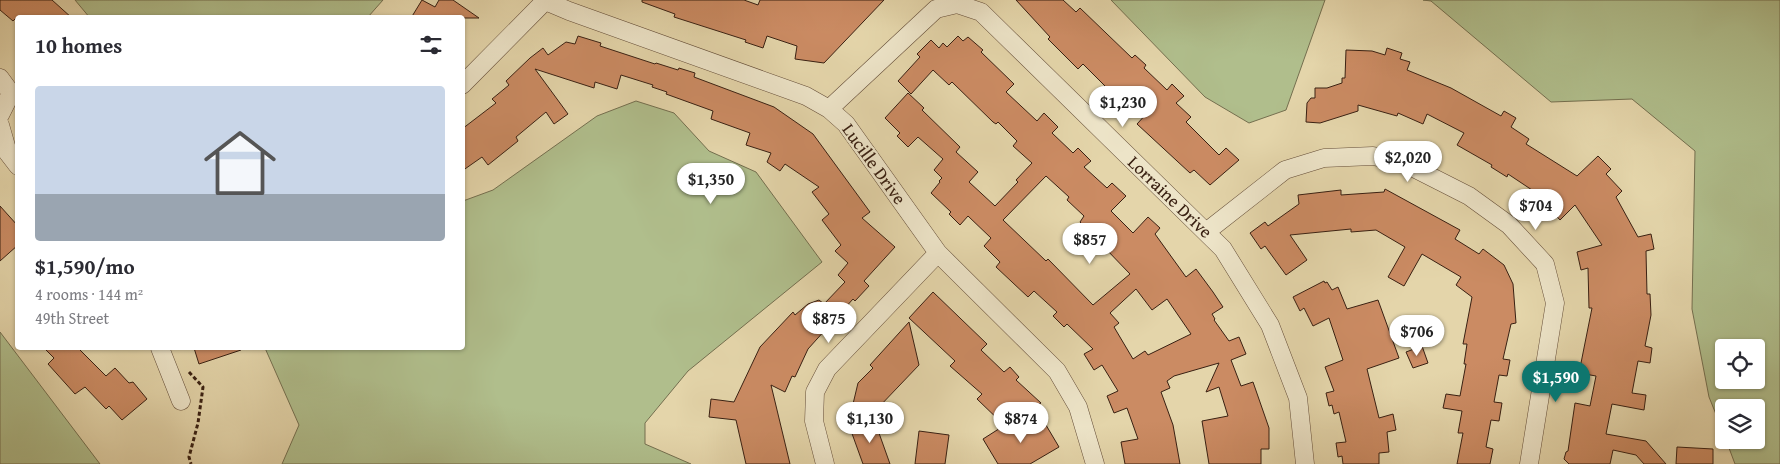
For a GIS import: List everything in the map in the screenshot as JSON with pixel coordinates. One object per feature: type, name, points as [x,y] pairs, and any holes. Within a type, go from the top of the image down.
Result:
[{"type":"street","points":[[465,82],[544,1]]},
{"type":"street","name":"Lucille Drive","points":[[544,1],[806,96],[829,110],[846,124],[938,253],[1057,371],[1078,406],[1094,464]]},
{"type":"street","name":"Lorraine Drive","points":[[829,110],[936,9],[957,4],[981,12],[1223,249],[1270,325],[1298,398],[1305,464]]},
{"type":"street","points":[[0,78],[14,93],[0,115]]},
{"type":"street","points":[[0,125],[8,153],[15,162]]},
{"type":"street","points":[[1206,232],[1285,170],[1324,158],[1373,156],[1402,162],[1469,196],[1509,224],[1545,264],[1555,303],[1552,336],[1529,464]]},
{"type":"street","points":[[824,464],[814,421],[815,392],[827,369],[938,253]]},
{"type":"street","points":[[161,350],[180,401]]},
{"type":"green space","points":[[75,0],[383,0],[370,15],[88,15]]},
{"type":"green space","points":[[1111,0],[1325,0],[1286,110],[1249,123],[1205,97]]},
{"type":"green space","points":[[1423,0],[1780,0],[1780,464],[1735,464],[1729,449],[1765,449],[1765,399],[1715,399],[1715,412],[1709,397],[1692,309],[1695,151],[1632,99],[1551,102],[1431,1]]},
{"type":"green space","points":[[636,101],[674,113],[709,151],[756,172],[822,262],[688,371],[645,423],[645,444],[691,464],[282,464],[299,425],[266,350],[465,350],[465,200],[493,190],[597,116]]},
{"type":"green space","points":[[0,332],[100,464],[0,464]]},
{"type":"building","points":[[0,0],[52,0],[69,15],[15,15],[13,21],[0,10]]},
{"type":"building","points":[[422,0],[435,7],[439,0],[453,0],[479,18],[465,18],[465,15],[413,15]]},
{"type":"building","points":[[642,0],[744,0],[758,5],[760,0],[884,0],[824,63],[795,59],[797,46],[767,36],[763,48],[745,42],[746,40],[674,17],[675,14],[642,2]]},
{"type":"building","points":[[1016,0],[1063,0],[1076,12],[1080,8],[1132,58],[1135,55],[1146,65],[1144,68],[1167,90],[1172,84],[1184,96],[1176,103],[1191,117],[1186,122],[1219,155],[1226,148],[1239,160],[1210,185],[1194,170],[1190,173],[1137,124],[1148,112],[1125,91],[1115,102],[1102,90],[1105,86],[1083,64],[1078,69],[1048,39],[1050,37]]},
{"type":"building","points":[[578,36],[601,43],[600,46],[655,64],[695,73],[694,77],[774,107],[813,134],[870,212],[862,218],[895,247],[864,281],[869,286],[855,301],[853,299],[808,349],[795,377],[792,376],[785,392],[771,385],[790,464],[746,464],[736,420],[709,417],[711,399],[734,402],[760,347],[793,312],[795,315],[808,304],[819,300],[824,304],[845,282],[838,275],[848,263],[835,251],[841,245],[822,220],[829,214],[812,192],[819,187],[785,164],[780,171],[767,162],[771,153],[746,145],[750,133],[711,119],[713,111],[666,94],[667,92],[652,87],[653,85],[621,75],[617,89],[595,82],[594,88],[535,69],[568,114],[554,124],[546,112],[516,137],[518,141],[488,165],[482,157],[465,169],[465,127],[496,103],[492,99],[509,85],[506,81],[543,48],[548,55],[566,42],[575,44]]},
{"type":"building","points":[[958,36],[963,41],[968,37],[983,50],[981,52],[1014,84],[1006,92],[1037,121],[1044,113],[1058,127],[1052,133],[1073,153],[1078,148],[1091,161],[1084,167],[1107,188],[1112,183],[1126,196],[1111,211],[1133,233],[1148,217],[1160,228],[1155,234],[1186,277],[1196,269],[1223,307],[1212,314],[1214,320],[1229,341],[1239,337],[1246,354],[1231,360],[1241,386],[1253,382],[1269,428],[1269,449],[1261,449],[1261,464],[1209,464],[1202,421],[1228,416],[1219,387],[1206,392],[1219,363],[1174,376],[1167,381],[1170,388],[1161,392],[1173,425],[1180,464],[1125,464],[1121,442],[1138,439],[1127,408],[1114,413],[1107,396],[1118,391],[1102,365],[1094,370],[1084,354],[1093,349],[1067,324],[1064,327],[1053,316],[1057,312],[1034,291],[1028,297],[996,267],[1000,262],[984,246],[991,238],[968,216],[960,225],[949,214],[951,212],[931,193],[942,178],[934,170],[943,159],[918,137],[908,147],[897,136],[900,133],[885,118],[908,93],[924,108],[922,110],[960,147],[956,152],[978,172],[969,182],[995,206],[1018,182],[1016,180],[1032,163],[1013,146],[1017,141],[998,122],[996,124],[993,122],[952,82],[949,85],[933,70],[911,94],[898,81],[920,57],[917,54],[931,40],[939,48],[943,43],[947,47]],"holes":[[[1046,176],[1069,197],[1067,200],[1084,216],[1080,222],[1130,274],[1093,305],[1048,259],[1046,261],[1003,220]],[[1136,289],[1152,310],[1167,299],[1191,334],[1148,355],[1145,351],[1133,359],[1114,327],[1119,323],[1110,313]]]},
{"type":"building","points":[[1387,48],[1402,53],[1400,59],[1410,62],[1407,70],[1451,88],[1501,116],[1504,111],[1516,118],[1511,127],[1529,139],[1526,144],[1577,176],[1598,156],[1611,169],[1606,174],[1622,191],[1616,197],[1638,237],[1651,234],[1654,249],[1646,251],[1647,294],[1650,294],[1651,315],[1645,346],[1652,348],[1650,363],[1638,361],[1632,393],[1646,395],[1644,410],[1612,404],[1606,434],[1646,441],[1666,464],[1644,464],[1636,455],[1613,450],[1610,464],[1569,464],[1564,459],[1568,451],[1575,403],[1590,406],[1596,376],[1579,373],[1592,308],[1589,308],[1588,268],[1581,270],[1577,252],[1602,245],[1575,205],[1560,220],[1547,206],[1550,202],[1508,174],[1507,177],[1491,167],[1492,165],[1457,145],[1464,133],[1427,114],[1423,124],[1398,113],[1397,116],[1358,105],[1358,111],[1320,123],[1306,122],[1307,103],[1311,98],[1315,98],[1315,88],[1327,88],[1342,83],[1342,78],[1345,78],[1346,50],[1372,51],[1385,55]]},
{"type":"building","points":[[1385,189],[1460,230],[1455,239],[1479,254],[1483,249],[1504,265],[1513,284],[1516,323],[1511,324],[1503,359],[1510,360],[1507,376],[1499,375],[1494,402],[1502,403],[1499,421],[1491,420],[1486,447],[1493,449],[1490,464],[1457,464],[1463,433],[1458,433],[1462,411],[1443,408],[1446,394],[1460,396],[1466,364],[1464,364],[1467,344],[1463,344],[1472,297],[1456,285],[1461,277],[1422,254],[1404,286],[1388,277],[1405,247],[1376,230],[1351,232],[1351,229],[1290,235],[1307,260],[1286,275],[1265,246],[1261,249],[1250,233],[1265,222],[1268,226],[1299,204],[1298,195],[1341,190],[1341,195],[1384,192]]},
{"type":"building","points":[[0,206],[15,223],[15,248],[0,261]]},
{"type":"building","points":[[1324,281],[1325,283],[1327,282],[1332,290],[1338,287],[1347,309],[1378,300],[1399,358],[1367,369],[1379,418],[1393,414],[1396,430],[1387,432],[1389,452],[1379,453],[1379,464],[1343,464],[1342,456],[1338,457],[1336,443],[1346,442],[1339,412],[1334,414],[1332,405],[1329,406],[1326,393],[1334,391],[1325,367],[1343,360],[1329,318],[1313,326],[1304,308],[1300,311],[1293,297]]},
{"type":"building","points":[[933,292],[987,344],[981,350],[1004,372],[1010,367],[1019,377],[1016,380],[1041,403],[1004,425],[977,399],[982,394],[950,366],[955,361],[909,318]]},
{"type":"building","points":[[909,322],[919,365],[877,409],[853,404],[858,383],[873,368],[870,365]]},
{"type":"building","points":[[1422,346],[1428,363],[1413,368],[1406,352]]},
{"type":"building","points":[[46,350],[80,350],[106,376],[115,368],[129,383],[133,382],[147,399],[122,420],[109,406],[106,409],[85,387],[75,394],[48,364],[54,358]]},
{"type":"building","points":[[195,350],[241,350],[199,364]]},
{"type":"building","points":[[874,419],[890,464],[863,464],[850,428]]},
{"type":"building","points":[[1043,420],[1059,447],[1030,464],[998,464],[983,439],[1005,425],[1009,433]]},
{"type":"building","points":[[919,431],[949,435],[945,464],[915,464]]},
{"type":"building","points":[[1677,447],[1713,449],[1713,464],[1676,464]]}]
